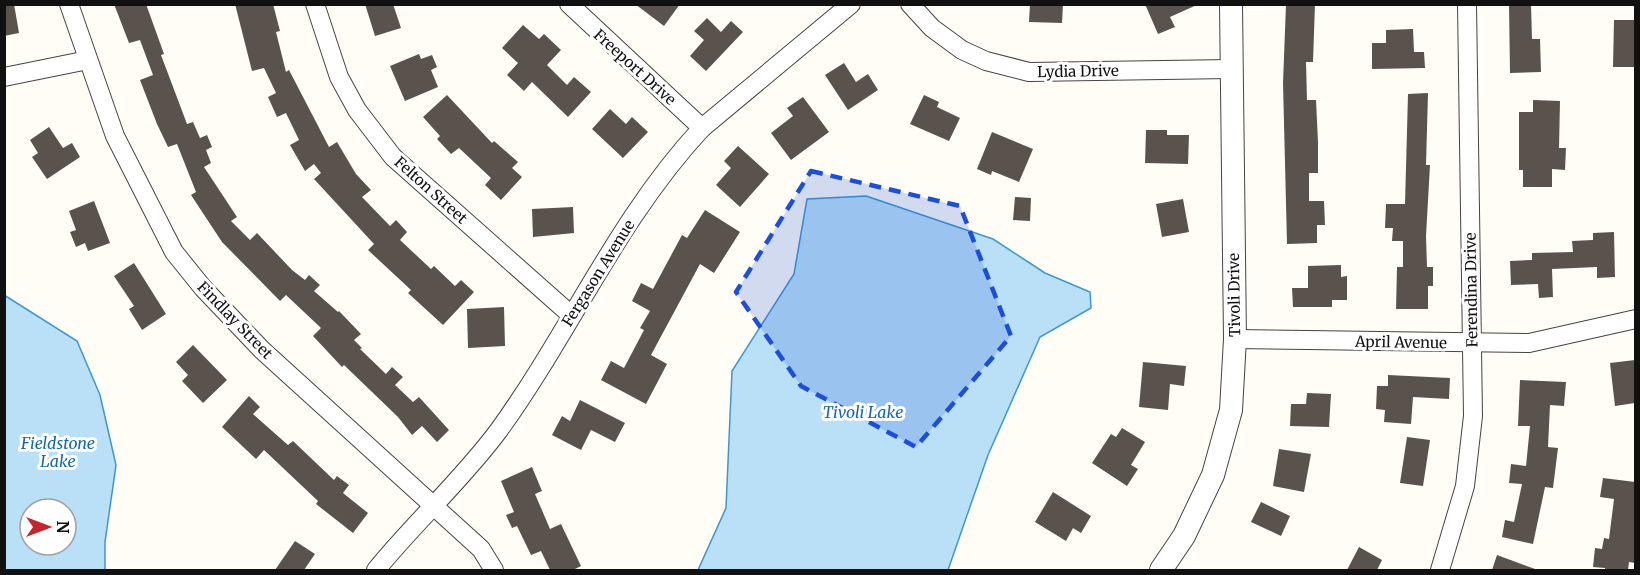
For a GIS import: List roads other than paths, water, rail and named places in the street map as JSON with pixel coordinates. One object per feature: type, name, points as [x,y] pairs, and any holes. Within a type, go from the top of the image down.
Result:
[{"type":"street","name":"Findlay Street","points":[[69,4],[115,136],[174,252],[203,288],[262,350],[481,549],[494,570]]},
{"type":"street","name":"Felton Street","points":[[315,4],[339,77],[357,110],[393,158],[571,315]]},
{"type":"street","name":"Freeport Drive","points":[[569,4],[702,128]]},
{"type":"street","name":"Fergason Avenue","points":[[376,570],[498,430],[623,229],[681,150],[702,128],[851,4]]},
{"type":"street","name":"Lydia Drive","points":[[910,4],[932,28],[962,50],[986,61],[1029,72],[1231,69]]},
{"type":"street","name":"Tivoli Drive","points":[[1161,570],[1184,536],[1213,475],[1231,410],[1235,339],[1231,4]]},
{"type":"street","name":"Ferendina Drive","points":[[1440,570],[1465,486],[1473,416],[1467,4]]},
{"type":"street","points":[[4,76],[88,60]]},
{"type":"street","name":"April Avenue","points":[[1235,339],[1529,343],[1635,319]]},
{"type":"water","name":"Tivoli Lake","points":[[866,196],[993,239],[1045,273],[1090,292],[1091,308],[1040,337],[988,455],[948,570],[698,570],[726,508],[732,371],[794,274],[807,199]]},
{"type":"water","name":"Fieldstone Lake","points":[[4,295],[77,341],[100,395],[116,465],[105,542],[105,570],[5,570]]}]
